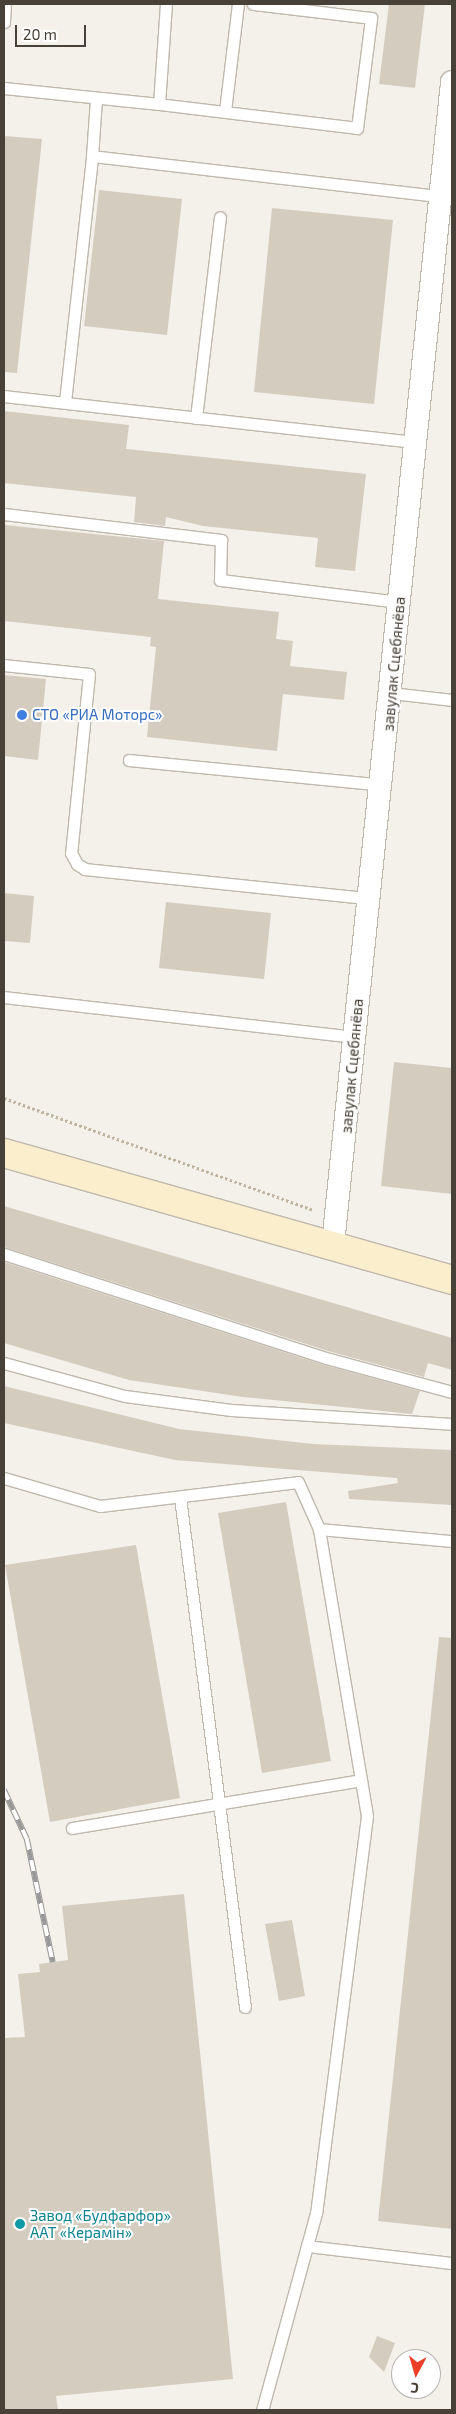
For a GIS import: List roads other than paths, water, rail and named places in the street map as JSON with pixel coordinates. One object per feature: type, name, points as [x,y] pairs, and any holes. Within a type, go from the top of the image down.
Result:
[{"type":"street","name":"завулак Сцебянёва","points":[[335,1232],[368,898],[382,785],[439,196],[452,82]]},
{"type":"street","points":[[4,1153],[335,1232],[452,1280]]},
{"type":"lane","points":[[4,22],[5,4]]},
{"type":"lane","points":[[159,104],[166,4]]},
{"type":"lane","points":[[225,111],[238,4]]},
{"type":"lane","points":[[4,88],[225,111],[358,128],[371,18],[253,4]]},
{"type":"lane","points":[[65,402],[92,156],[96,99]]},
{"type":"lane","points":[[92,156],[439,196]]},
{"type":"lane","points":[[196,418],[220,217]]},
{"type":"lane","points":[[4,396],[416,442]]},
{"type":"lane","points":[[4,514],[221,540],[220,580],[400,602]]},
{"type":"lane","points":[[4,665],[89,674],[71,853],[77,864],[85,868],[368,898]]},
{"type":"lane","points":[[390,693],[452,700]]},
{"type":"lane","points":[[129,760],[382,785]]},
{"type":"lane","points":[[4,997],[354,1037]]},
{"type":"lane","points":[[4,1254],[326,1358],[452,1392]]},
{"type":"lane","points":[[4,1362],[125,1396],[231,1410],[452,1424]]},
{"type":"lane","points":[[4,1478],[100,1506],[298,1482],[320,1529],[367,1816],[316,2213],[262,2410]]},
{"type":"lane","points":[[180,1497],[217,1804],[245,2007]]},
{"type":"lane","points":[[320,1529],[452,1541]]},
{"type":"lane","points":[[72,1828],[361,1780]]},
{"type":"lane","points":[[307,2246],[452,2263]]},
{"type":"railway","points":[[4,1790],[27,1839],[53,1962]]},
{"type":"place","name":"СТО «РИА Моторс»","points":[[22,715]]},
{"type":"place","name":"Завод «Будфарфор» ААТ «Керамін»","points":[[20,2224]]}]
